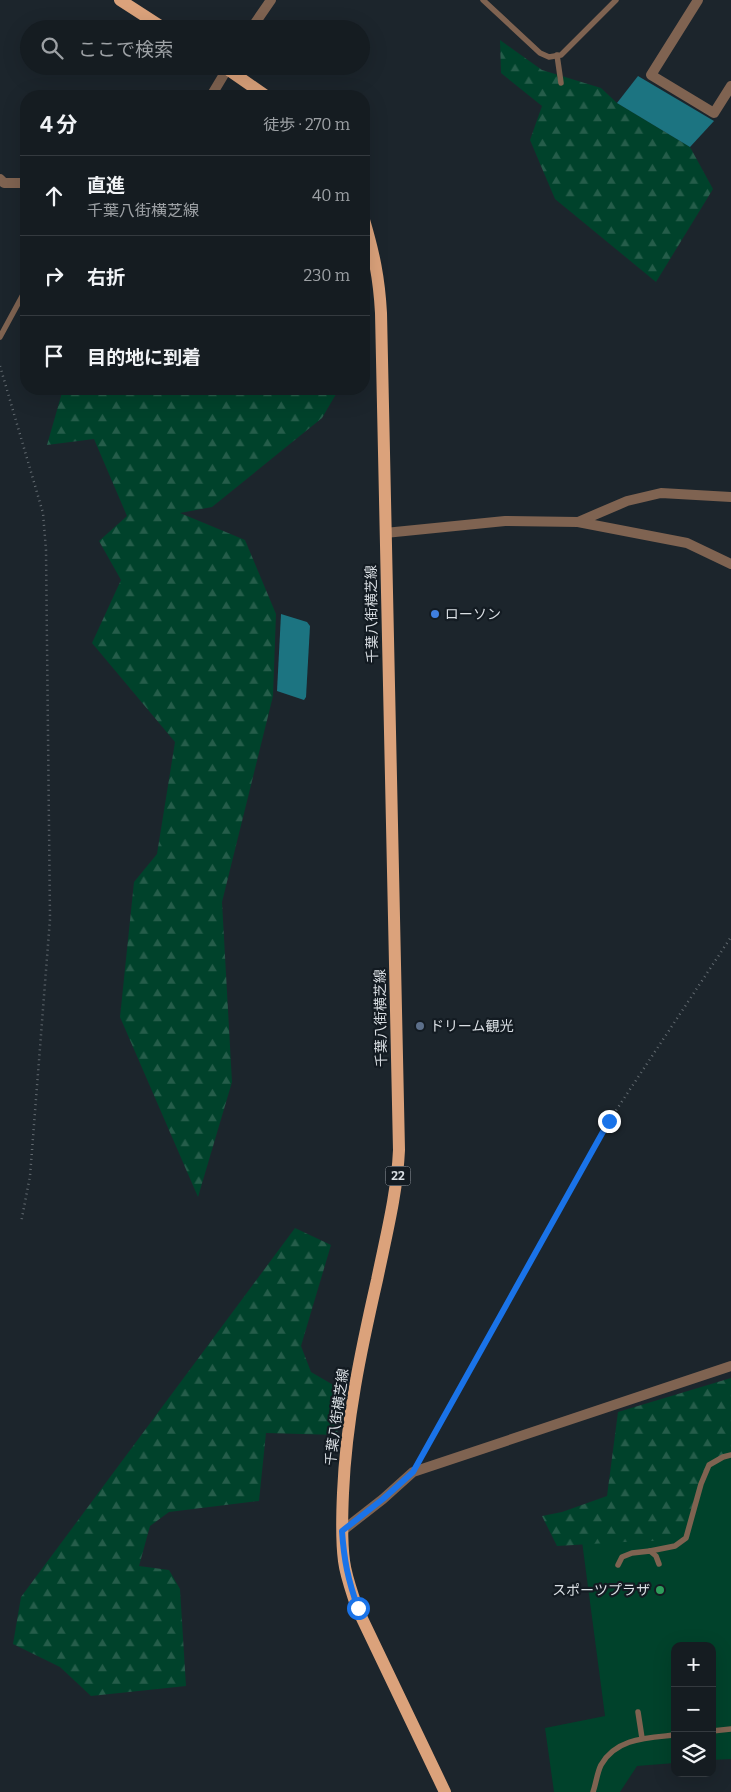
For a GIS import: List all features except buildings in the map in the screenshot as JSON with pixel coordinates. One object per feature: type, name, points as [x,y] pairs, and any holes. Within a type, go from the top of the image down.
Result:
[{"type":"main road","points":[[120,0],[151,20]]},
{"type":"main road","points":[[237,75],[258,90]]},
{"type":"main road","name":"千葉八街横芝線","points":[[370,240],[379,279],[381,313],[399,1150],[397,1181],[365,1336],[349,1428],[344,1462],[342,1531],[348,1581],[358,1608],[445,1792]]},
{"type":"street","points":[[257,20],[271,0]]},
{"type":"street","points":[[698,0],[651,75],[714,113],[731,86]]},
{"type":"street","points":[[214,90],[222,75]]},
{"type":"street","points":[[0,179],[4,183],[20,183]]},
{"type":"street","points":[[578,522],[627,501],[661,493],[731,497]]},
{"type":"street","points":[[385,534],[505,521],[578,522],[687,543],[731,564]]},
{"type":"street","points":[[342,1531],[383,1499],[413,1472],[731,1366]]},
{"type":"lane","points":[[483,0],[540,53],[549,57],[561,55],[616,0]]},
{"type":"lane","points":[[557,55],[561,83]]},
{"type":"lane","points":[[0,337],[20,300]]},
{"type":"lane","points":[[618,1565],[622,1557],[632,1553],[675,1546],[686,1538],[701,1484],[709,1465],[731,1455]]},
{"type":"lane","points":[[650,1551],[656,1556],[659,1564]]},
{"type":"lane","points":[[638,1712],[642,1738]]},
{"type":"lane","points":[[716,1731],[731,1729]]},
{"type":"lane","points":[[593,1792],[602,1765],[616,1748],[636,1739],[671,1735]]},
{"type":"path","points":[[0,366],[43,513],[46,550],[50,919],[30,1176],[21,1223]]},
{"type":"path","points":[[413,1472],[609,1121],[731,937]]},
{"type":"green space","points":[[500,40],[542,70],[601,88],[617,103],[690,147],[713,189],[656,282],[555,199],[530,140],[542,106],[501,73]]},
{"type":"green space","points":[[61,395],[335,395],[322,418],[212,507],[180,513],[245,540],[276,614],[273,696],[222,902],[232,1082],[198,1197],[120,1017],[134,882],[157,854],[175,742],[92,643],[121,580],[99,541],[127,516],[94,439],[47,445]]},
{"type":"green space","points":[[295,1228],[331,1245],[301,1346],[311,1372],[342,1390],[337,1435],[266,1433],[259,1501],[169,1512],[150,1526],[139,1566],[169,1570],[180,1589],[186,1686],[91,1696],[60,1667],[13,1644],[21,1597]]},
{"type":"green space","points":[[731,1378],[731,1455],[719,1458],[707,1471],[678,1541],[641,1541],[557,1546],[542,1516],[562,1512],[607,1496],[618,1412]]},
{"type":"green space","name":"スポーツプラザ","points":[[731,1441],[731,1759],[716,1760],[716,1642],[671,1642],[671,1763],[637,1766],[620,1792],[554,1792],[545,1728],[605,1716],[581,1534]]},
{"type":"water","points":[[638,76],[714,121],[690,147],[617,103]]},
{"type":"water","points":[[281,614],[307,622],[310,626],[306,697],[304,700],[277,691]]},
{"type":"place","name":"ローソン","points":[[435,614]]},
{"type":"place","name":"ドリーム観光","points":[[420,1026]]},
{"type":"place","name":"スポーツプラザ","points":[[660,1590]]},
{"type":"route","points":[[358,1608],[348,1581],[342,1531],[383,1499],[413,1472],[609,1121]]}]
